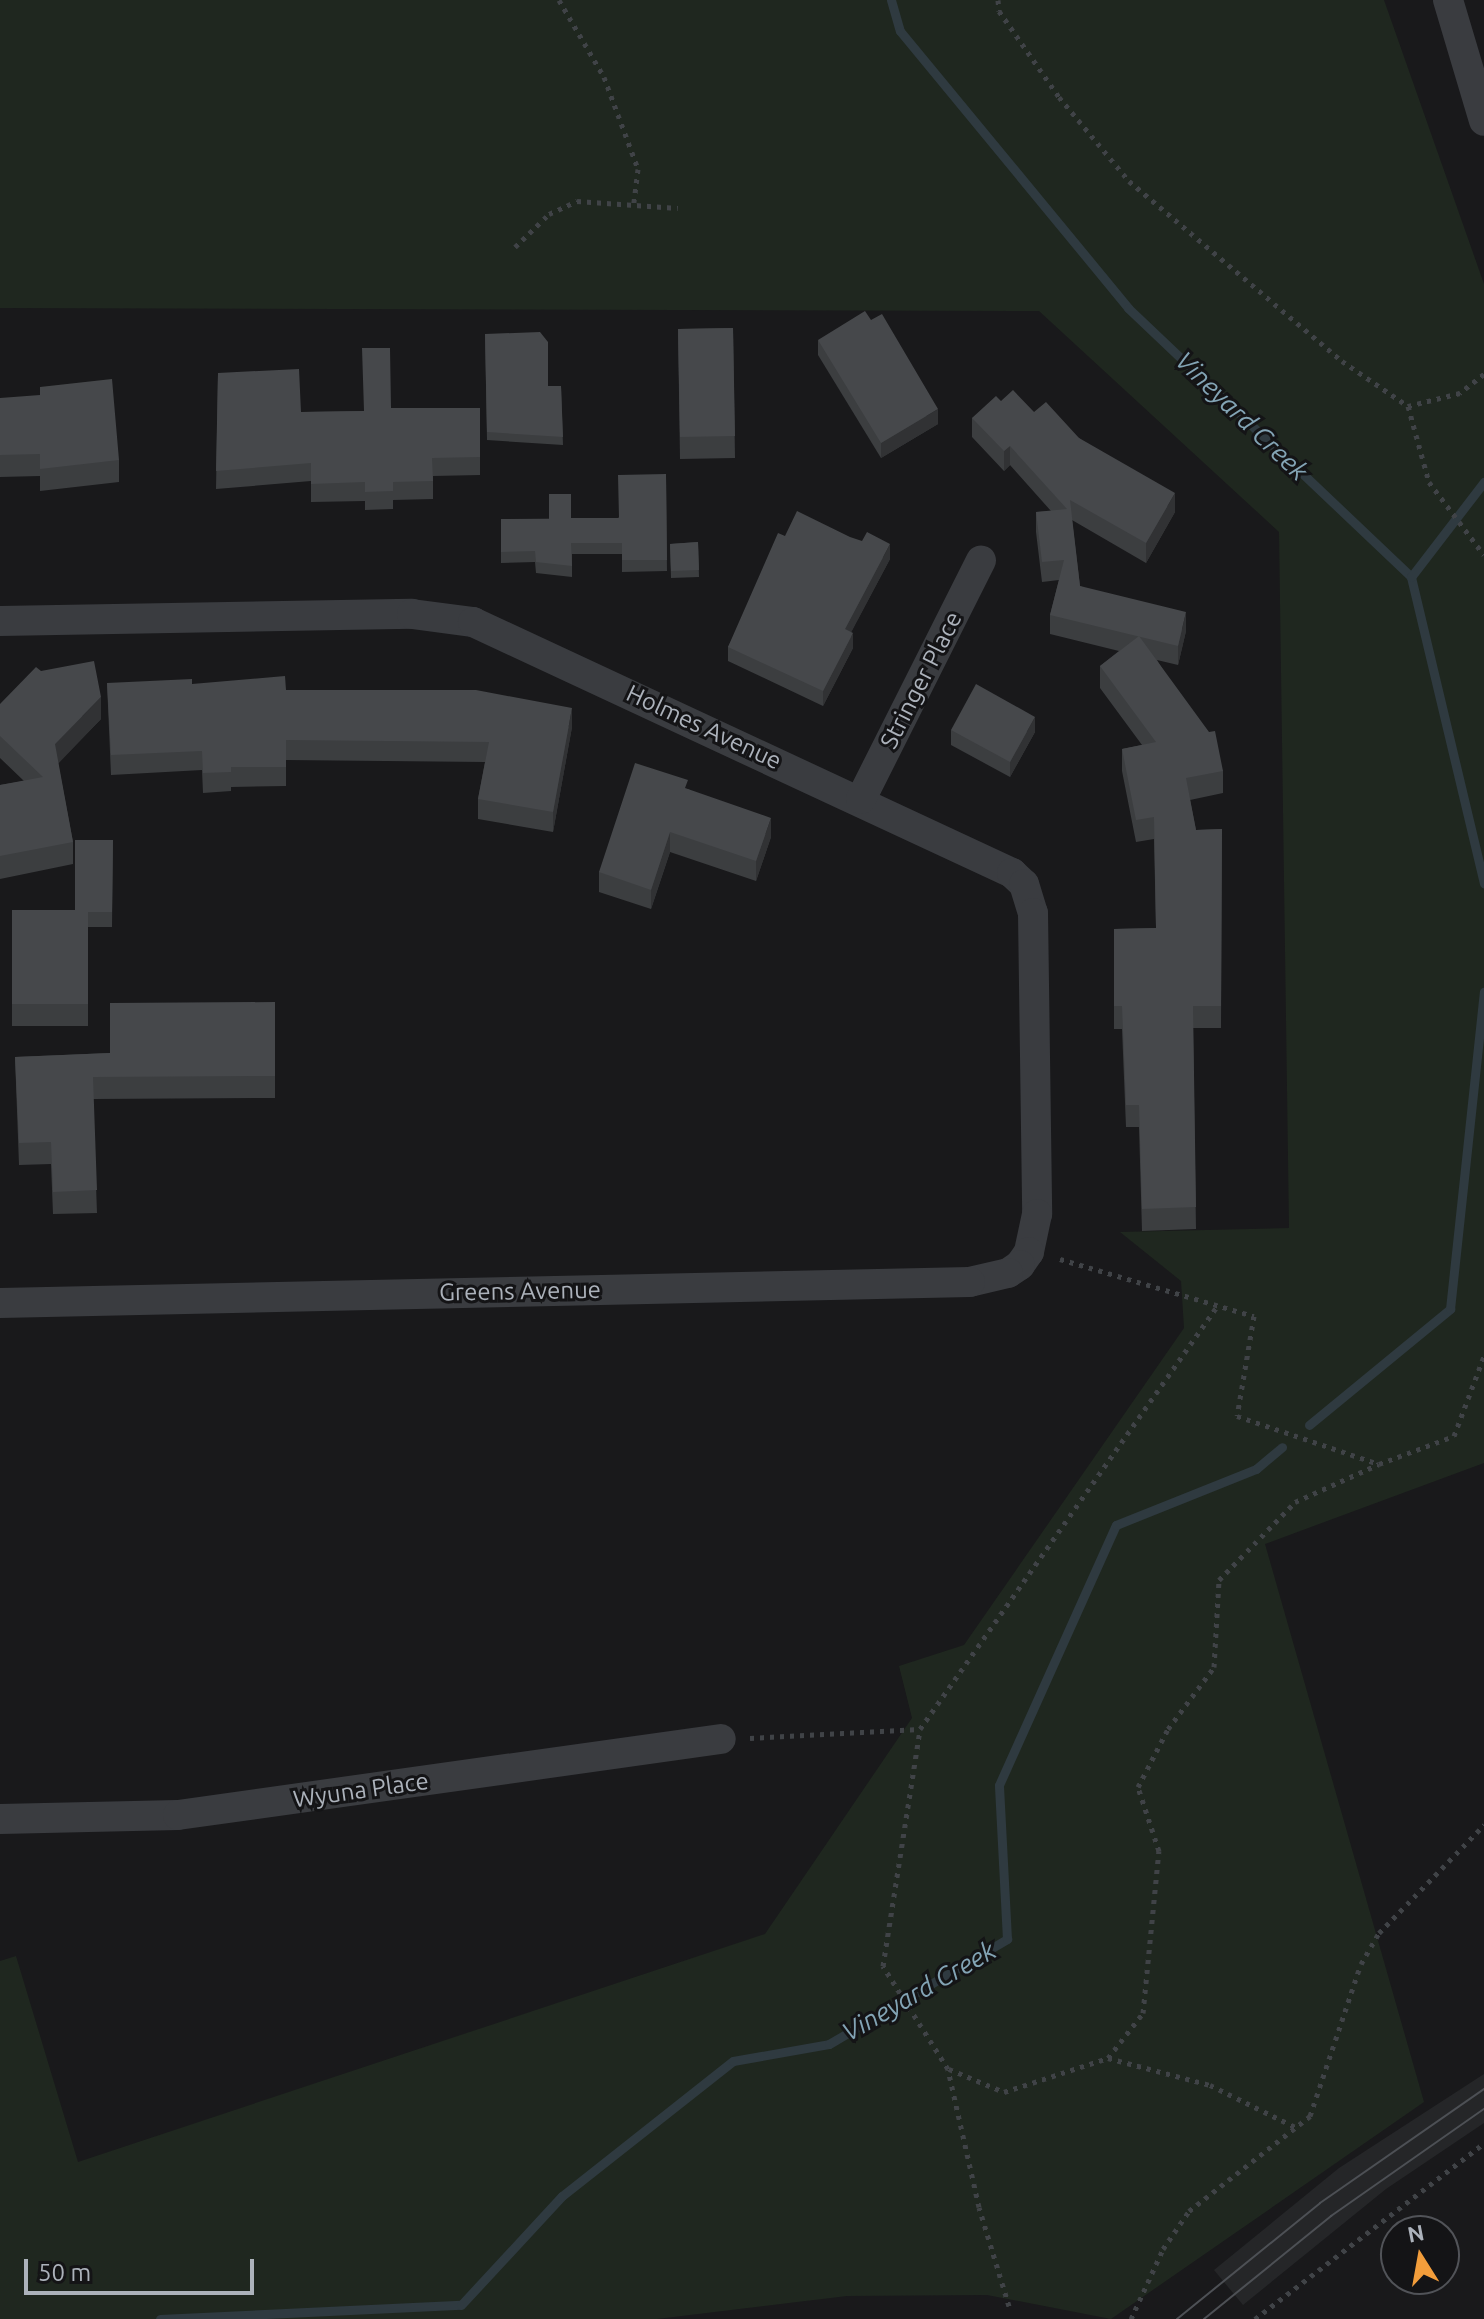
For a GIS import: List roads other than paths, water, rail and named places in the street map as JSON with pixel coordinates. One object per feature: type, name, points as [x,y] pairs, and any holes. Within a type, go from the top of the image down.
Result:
[{"type":"street","points":[[1448,0],[1484,121]]},
{"type":"street","name":"Stringer Place","points":[[861,799],[981,560]]},
{"type":"street","name":"Holmes Avenue","points":[[0,621],[412,614],[473,622],[861,799],[1012,873],[1031,898],[1037,1214],[1029,1252]]},
{"type":"street","name":"Greens Avenue","points":[[0,1303],[970,1282],[1008,1273],[1029,1252]]},
{"type":"street","name":"Wyuna Place","points":[[0,1819],[178,1815],[721,1739]]},
{"type":"waterway","name":"Vineyard Creek","points":[[891,0],[900,31],[1128,308],[1411,577],[1484,883]]},
{"type":"waterway","points":[[1411,577],[1484,482]]},
{"type":"waterway","name":"Vineyard Creek","points":[[1309,1425],[1450,1309],[1484,992]]},
{"type":"waterway","name":"Vineyard Creek","points":[[160,2319],[461,2305],[562,2196],[733,2061],[829,2044],[1007,1939],[999,1785],[1116,1525],[1256,1469],[1282,1447]]},
{"type":"tram line","points":[[1177,2319],[1320,2203],[1484,2089]]},
{"type":"tram line","points":[[1204,2319],[1331,2216],[1484,2109]]}]
